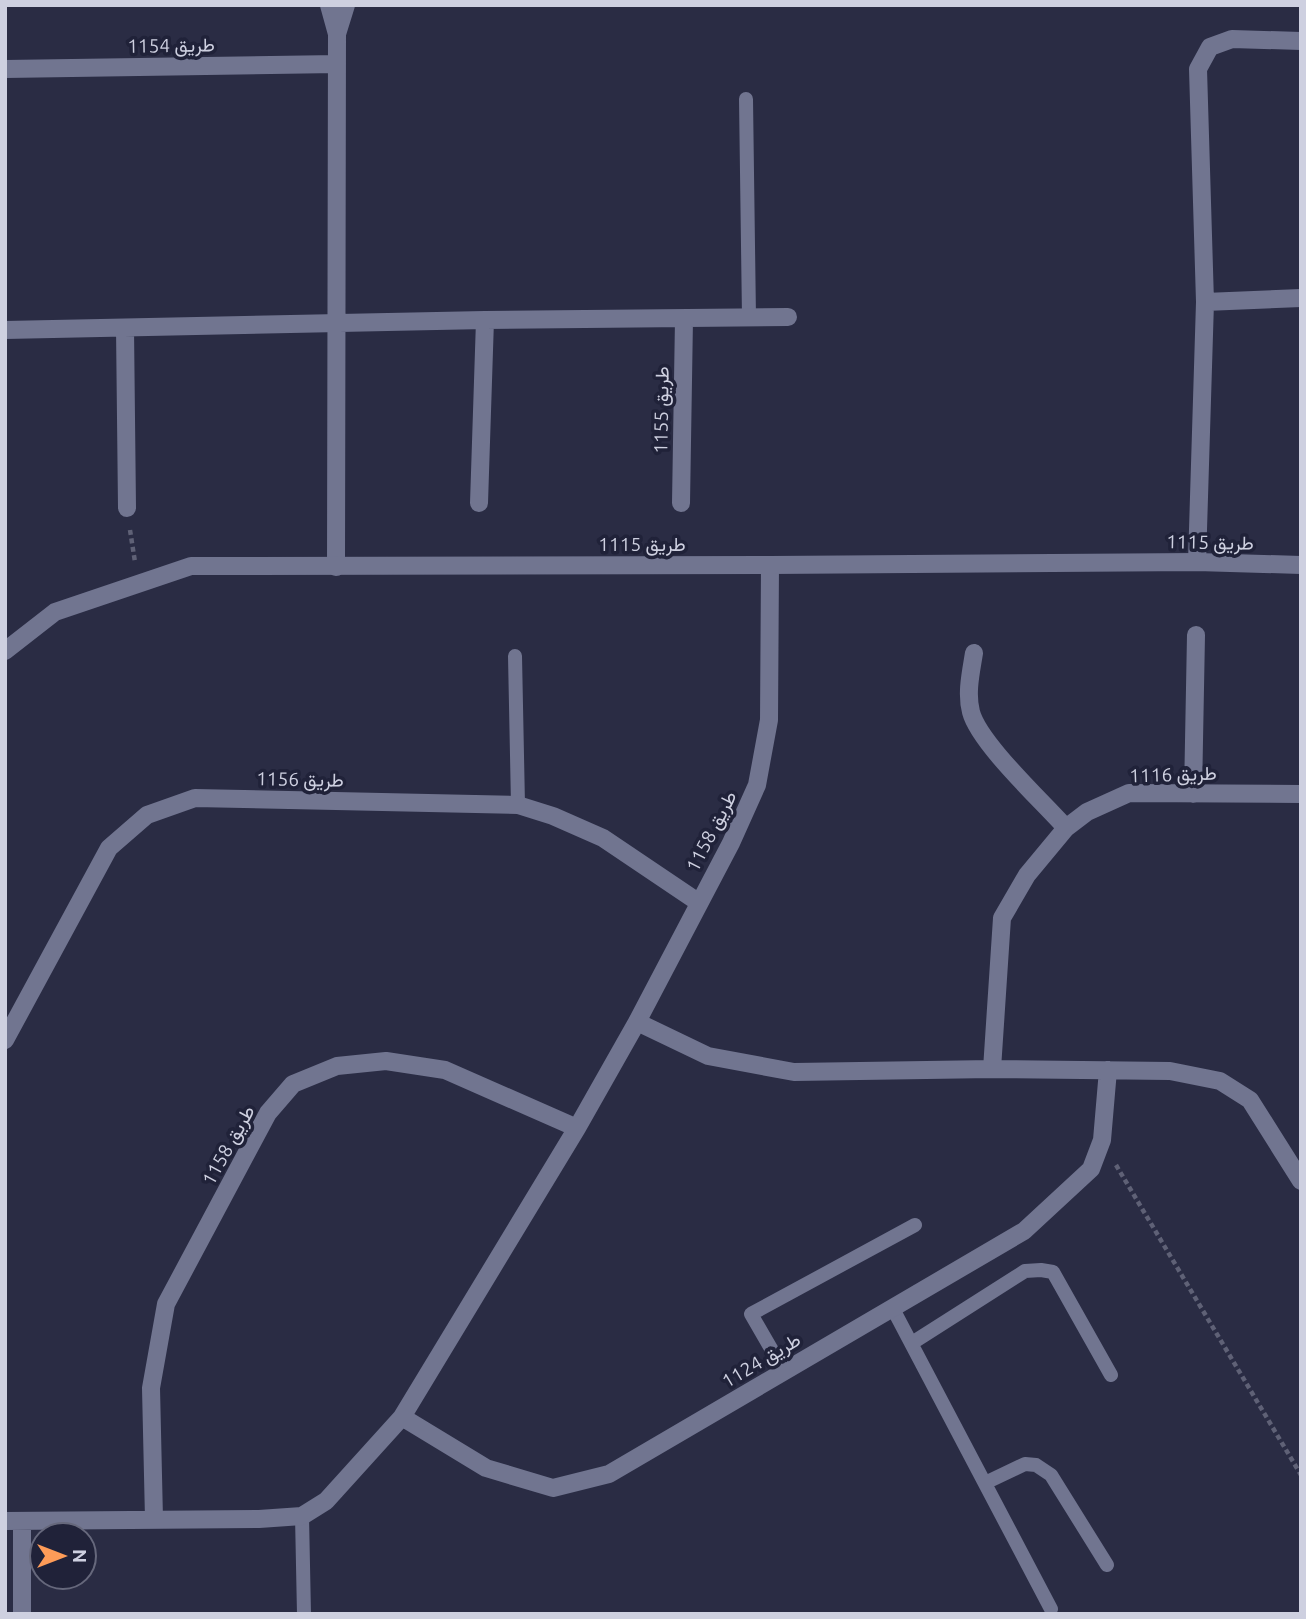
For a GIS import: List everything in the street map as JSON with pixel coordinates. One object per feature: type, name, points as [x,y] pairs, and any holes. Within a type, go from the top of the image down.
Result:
[{"type":"street","points":[[329,5],[337,34],[336,567]]},
{"type":"street","points":[[337,34],[346,5]]},
{"type":"street","points":[[1198,562],[1205,302],[1198,69],[1210,47],[1232,39],[1301,41]]},
{"type":"street","name":"طريق 1154","points":[[5,69],[337,64]]},
{"type":"street","points":[[1205,302],[1301,298]]},
{"type":"street","points":[[5,330],[788,317]]},
{"type":"street","name":"طريق 1155","points":[[681,503],[684,319]]},
{"type":"street","points":[[479,503],[485,320]]},
{"type":"street","points":[[125,328],[127,508]]},
{"type":"street","name":"طريق 1115","points":[[5,651],[55,612],[191,566],[1198,562],[1301,565]]},
{"type":"street","name":"طريق 1158","points":[[13,1521],[259,1519],[302,1516],[327,1501],[402,1417],[577,1128],[637,1022],[731,843],[757,785],[769,720],[770,565]]},
{"type":"street","points":[[1193,794],[1196,635]]},
{"type":"street","points":[[974,653],[969,694],[971,713],[984,738],[1066,828]]},
{"type":"street","name":"طريق 1116","points":[[992,1069],[1002,918],[1027,874],[1066,828],[1087,812],[1129,793],[1301,794]]},
{"type":"street","name":"طريق 1156","points":[[5,1040],[10,1018],[109,848],[147,815],[195,798],[518,805],[553,816],[603,838],[698,902]]},
{"type":"street","points":[[637,1022],[708,1056],[794,1072],[992,1069],[1170,1071],[1220,1081],[1250,1100],[1301,1181]]},
{"type":"street","name":"طريق 1158","points":[[154,1519],[151,1388],[166,1304],[268,1113],[293,1084],[337,1066],[386,1060],[445,1070],[577,1128]]},
{"type":"street","name":"طريق 1124","points":[[402,1417],[486,1468],[553,1488],[609,1474],[1024,1231],[1091,1169],[1101,1140],[1108,1070]]},
{"type":"street","points":[[13,1521],[22,1614]]},
{"type":"lane","points":[[746,99],[749,318]]},
{"type":"lane","points":[[515,656],[518,805]]},
{"type":"lane","points":[[784,1371],[751,1314],[915,1225]]},
{"type":"lane","points":[[912,1343],[1025,1271],[1041,1269],[1053,1272],[1111,1375]]},
{"type":"lane","points":[[892,1307],[1051,1609]]},
{"type":"lane","points":[[985,1483],[1025,1464],[1036,1465],[1051,1475],[1107,1565]]},
{"type":"lane","points":[[302,1516],[304,1614]]},
{"type":"path","points":[[127,508],[138,584]]},
{"type":"path","points":[[1101,1140],[1301,1475]]}]
